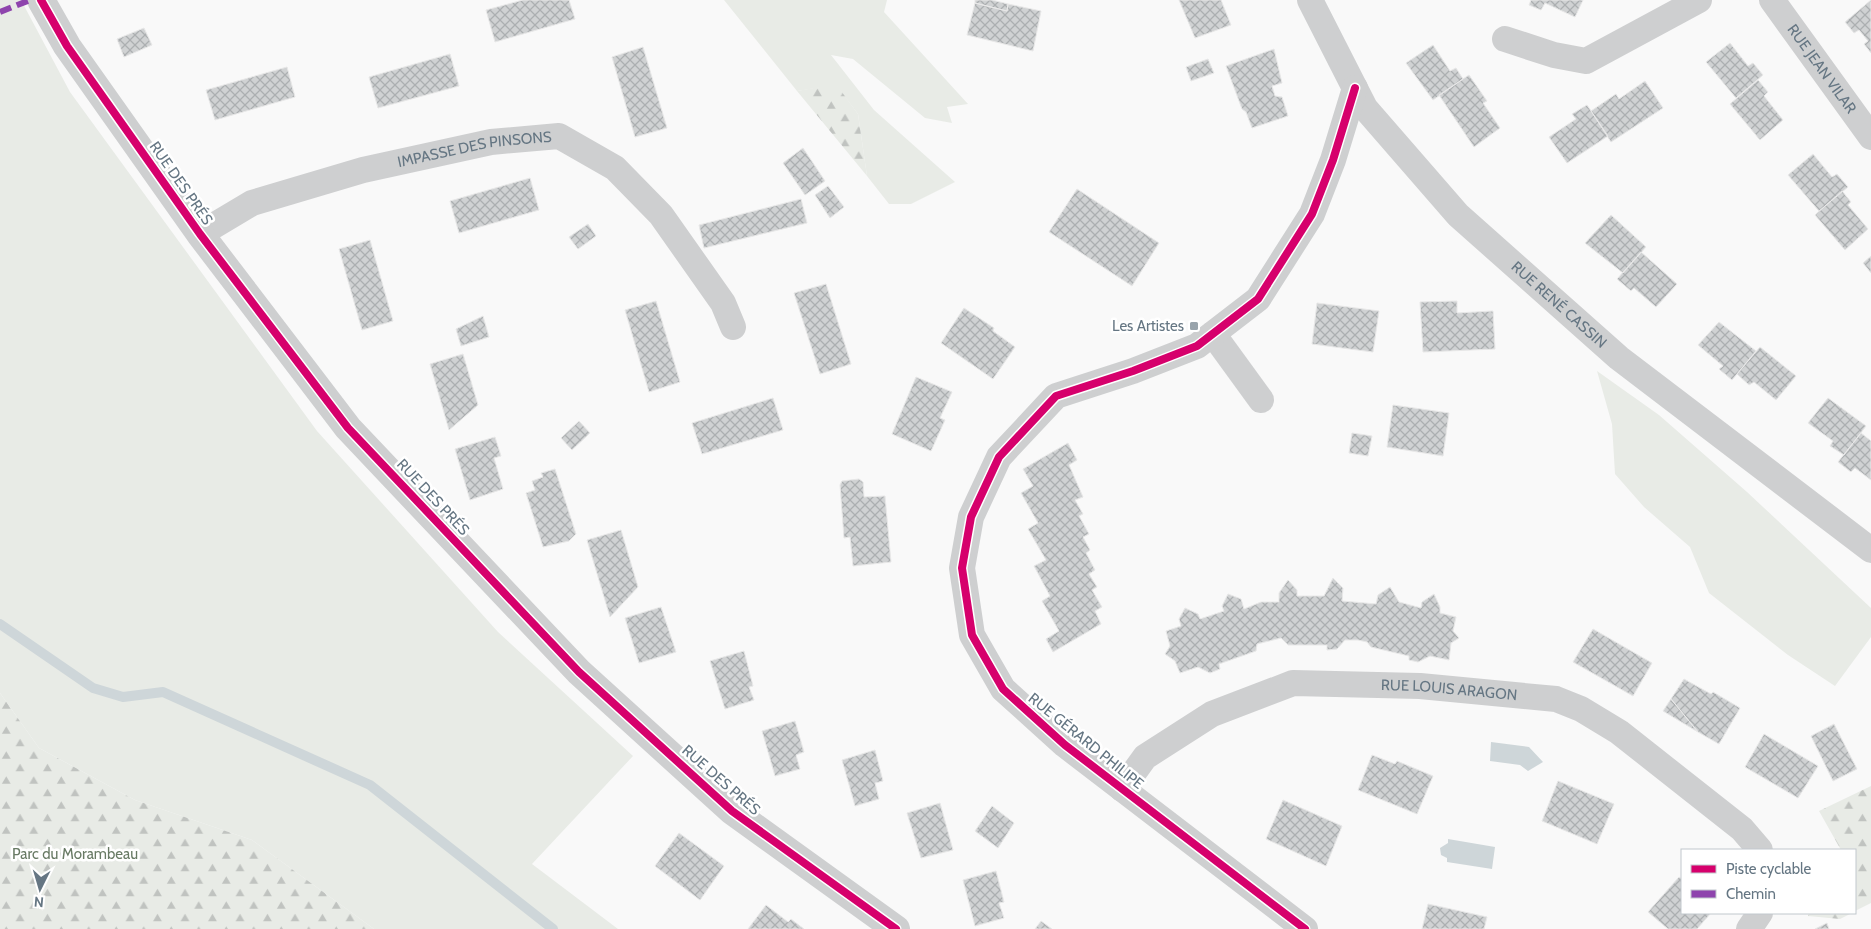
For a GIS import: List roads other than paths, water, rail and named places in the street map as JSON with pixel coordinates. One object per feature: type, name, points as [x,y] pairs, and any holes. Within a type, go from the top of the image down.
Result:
[{"type":"street","name":"RUE DES PRÉS","points":[[41,0],[67,46],[200,234],[348,428],[579,672],[732,811],[896,929]]},
{"type":"street","name":"RUE RENÉ CASSIN","points":[[1310,0],[1365,108],[1465,221],[1618,358],[1871,550]]},
{"type":"street","points":[[1505,39],[1554,55],[1586,61],[1699,0]]},
{"type":"street","name":"RUE JEAN VILAR","points":[[1772,0],[1871,137]]},
{"type":"street","name":"RUE GÉRARD PHILIPE","points":[[1305,929],[1065,746],[1003,689],[972,635],[962,568],[971,518],[999,457],[1056,396],[1133,371],[1197,346],[1258,299],[1312,214],[1333,160],[1355,88]]},
{"type":"street","name":"IMPASSE DES PINSONS","points":[[200,234],[252,203],[363,170],[492,142],[559,136],[615,168],[661,215],[723,303],[733,327]]},
{"type":"street","points":[[1213,334],[1261,400]]},
{"type":"street","name":"RUE LOUIS ARAGON","points":[[1122,789],[1145,757],[1212,714],[1293,683],[1420,686],[1556,699],[1581,709],[1619,732],[1742,829],[1759,849]]},
{"type":"street","points":[[1749,929],[1759,914]]},
{"type":"waterway","points":[[0,624],[93,688],[123,697],[163,692],[370,785],[553,929]]},
{"type":"place","name":"Les Artistes","points":[[1194,326]]},
{"type":"park label","name":"Parc du Morambeau","points":[[75,854]]}]
